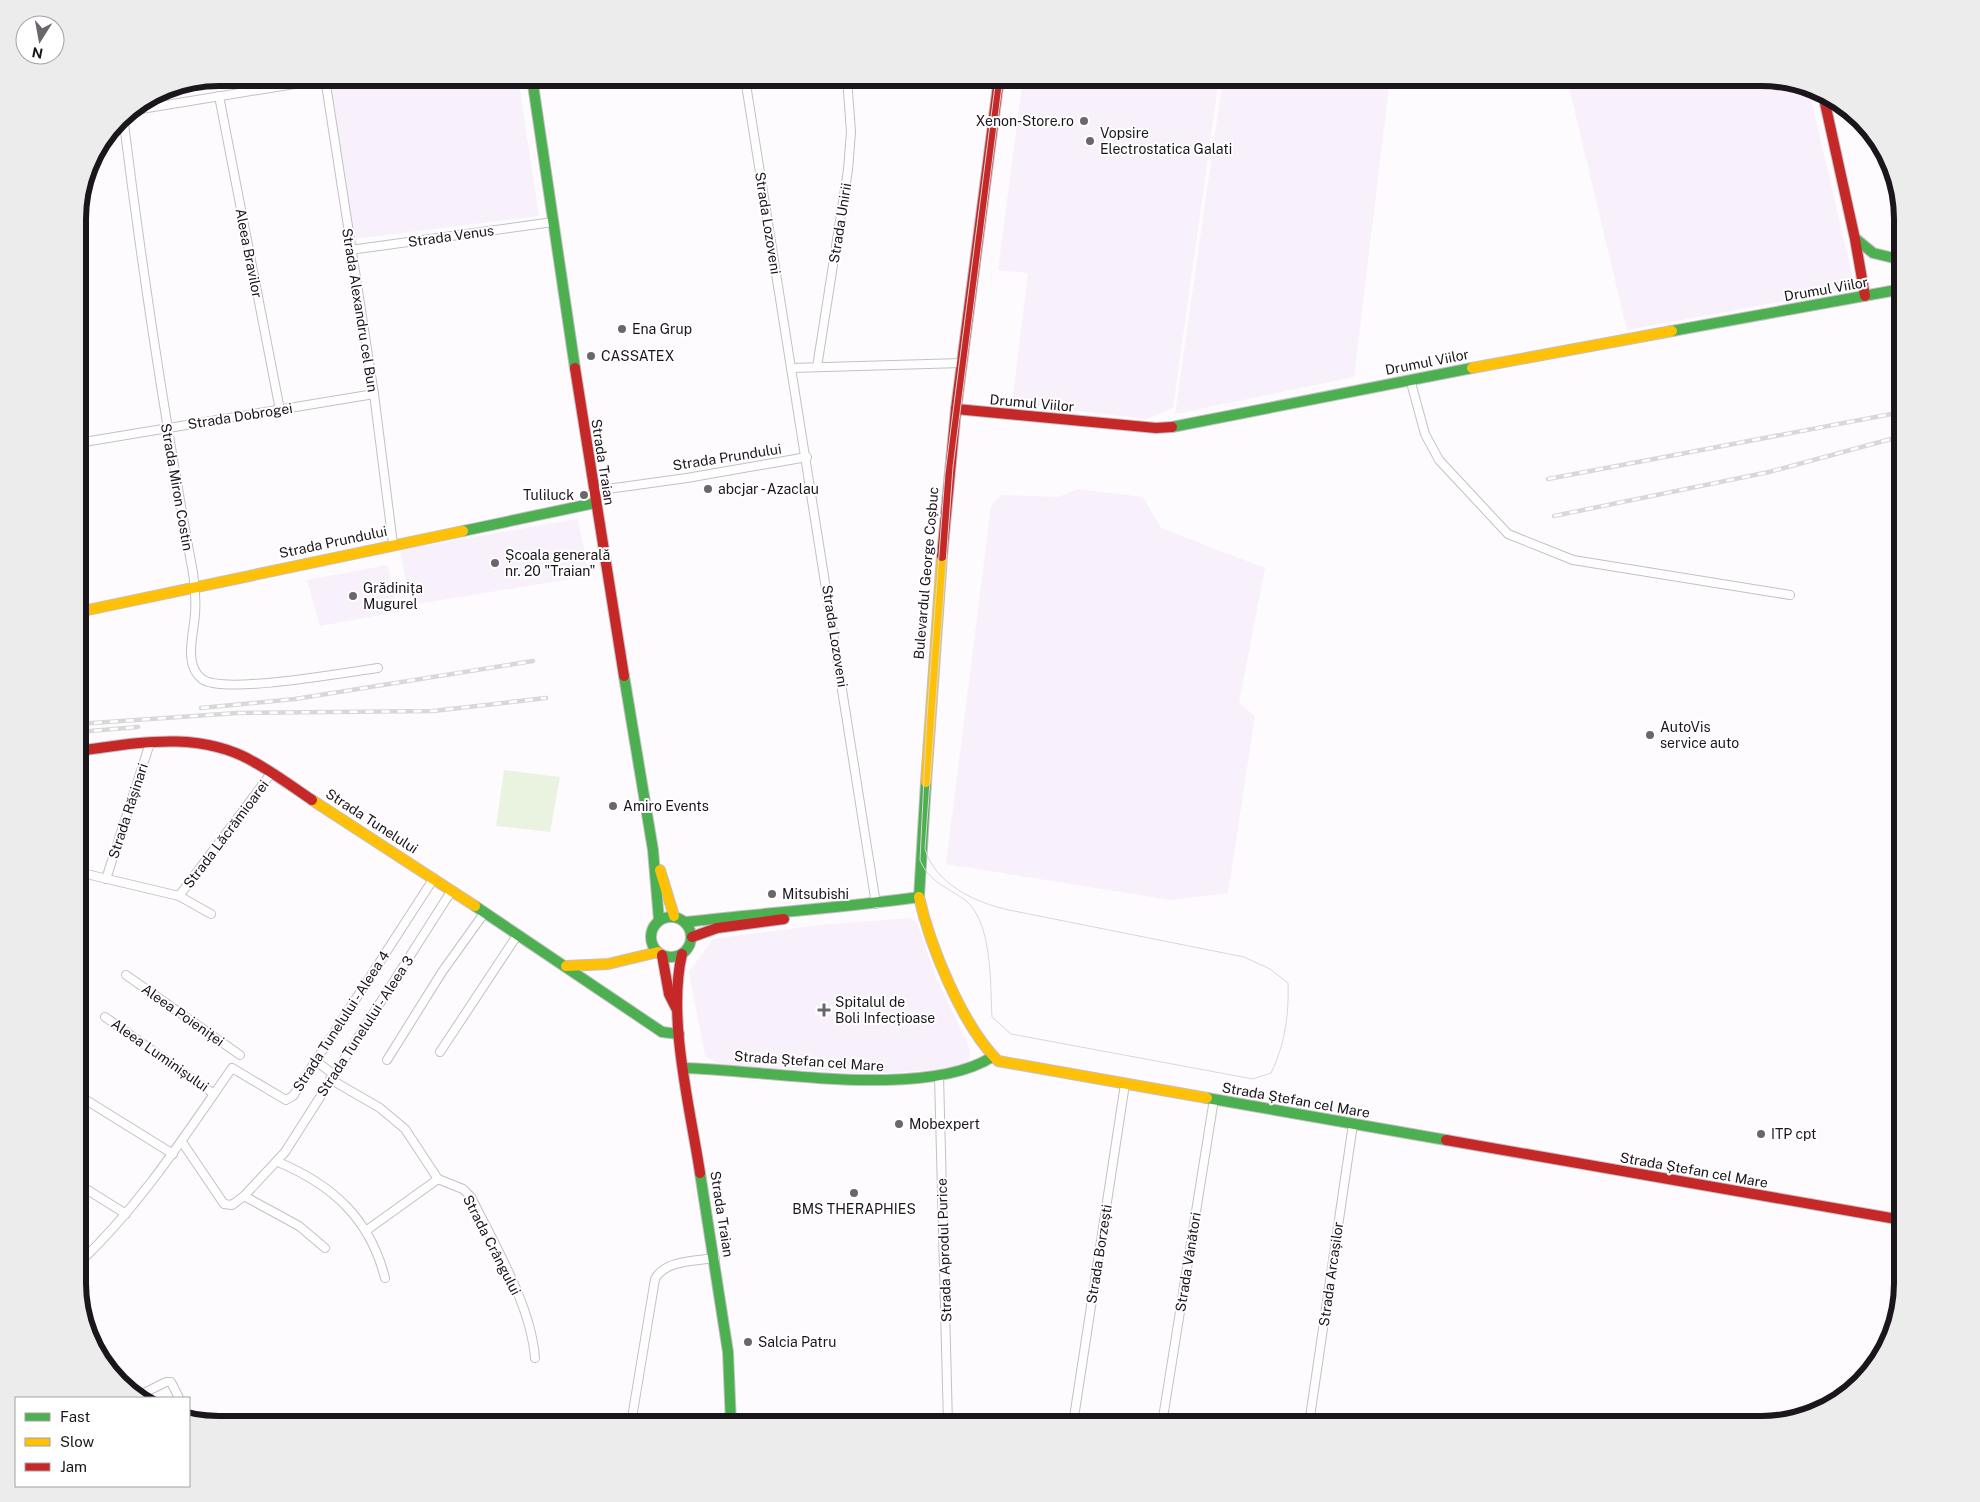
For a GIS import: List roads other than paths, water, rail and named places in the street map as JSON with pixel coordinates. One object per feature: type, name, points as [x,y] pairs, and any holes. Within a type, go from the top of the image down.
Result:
[{"type":"main road","name":"Strada Traian","points":[[533,86],[593,491],[653,850],[659,920]]},
{"type":"main road","name":"Bulevardul George Coșbuc","points":[[992,1057],[977,1037],[955,993],[924,917],[919,897],[929,714],[948,472],[998,86]]},
{"type":"main road","points":[[1825,103],[1856,238],[1865,296]]},
{"type":"main road","points":[[1856,238],[1873,253],[1894,258]]},
{"type":"main road","name":"Drumul Viilor","points":[[956,409],[1156,428],[1174,428],[1410,379],[1894,291]]},
{"type":"main road","name":"Strada Prundului","points":[[87,610],[195,585],[595,502]]},
{"type":"main road","name":"Strada Tunelului","points":[[87,750],[183,741],[216,746],[253,761],[434,878],[662,1032],[679,1034]]},
{"type":"main road","name":"Strada Traian","points":[[653,850],[674,916]]},
{"type":"main road","points":[[635,957],[651,938],[652,929],[659,920],[674,916],[686,922],[789,910],[832,909],[919,897]]},
{"type":"main road","points":[[692,937],[717,928],[796,918],[832,909]]},
{"type":"main road","points":[[566,966],[594,966],[635,957],[660,954],[668,957],[682,954],[689,947],[692,937],[686,922]]},
{"type":"main road","points":[[651,938],[660,954]]},
{"type":"main road","name":"Strada Traian","points":[[660,954],[669,994],[676,1010]]},
{"type":"main road","name":"Strada Traian","points":[[682,954],[678,969],[676,1010],[728,1352],[731,1416]]},
{"type":"main road","name":"Strada Ștefan cel Mare","points":[[685,1068],[727,1069],[860,1081],[939,1076],[973,1069],[992,1057],[1010,1064],[1894,1219]]},
{"type":"street","points":[[146,108],[278,86]]},
{"type":"street","name":"Strada Alexandru cel Bun","points":[[326,86],[350,250],[374,394],[393,544]]},
{"type":"street","name":"Strada Lozoveni","points":[[746,86],[807,457],[876,904]]},
{"type":"street","name":"Strada Unirii","points":[[817,367],[848,170],[851,132],[848,86]]},
{"type":"street","name":"Aleea Bravilor","points":[[219,96],[280,410]]},
{"type":"street","name":"Strada Miron Costin","points":[[124,126],[166,427],[195,585],[193,666],[202,679],[219,685],[244,685],[378,668]]},
{"type":"street","name":"Strada Venus","points":[[350,250],[552,222]]},
{"type":"street","points":[[791,368],[962,363]]},
{"type":"street","points":[[1410,379],[1425,434],[1438,460],[1508,534],[1573,560],[1790,595]]},
{"type":"street","name":"Strada Dobrogei","points":[[87,441],[374,394]]},
{"type":"street","name":"Strada Prundului","points":[[593,491],[687,478],[807,457]]},
{"type":"street","name":"Strada Rășinari","points":[[106,879],[150,743]]},
{"type":"street","name":"Strada Lăcrămioarei","points":[[179,896],[272,772]]},
{"type":"street","points":[[87,874],[179,896],[211,914]]},
{"type":"street","name":"Strada Tunelului - Aleea 4","points":[[87,1256],[106,1238],[173,1154],[232,1068],[286,1100],[290,1099],[434,878]]},
{"type":"street","name":"Strada Tunelului - Aleea 3","points":[[244,1196],[278,1162],[452,890]]},
{"type":"street","points":[[386,1060],[442,972],[485,912]]},
{"type":"street","points":[[440,1052],[518,934]]},
{"type":"street","name":"Aleea Poieniței","points":[[126,976],[240,1055]]},
{"type":"street","name":"Aleea Luminișului","points":[[105,1017],[214,1094]]},
{"type":"street","points":[[316,1061],[332,1076],[380,1108],[405,1129],[438,1179],[367,1230]]},
{"type":"street","name":"Strada Aprodul Purice","points":[[939,1076],[948,1416]]},
{"type":"street","name":"Strada Borzești","points":[[1074,1416],[1125,1084]]},
{"type":"street","name":"Strada Vânători","points":[[1163,1416],[1214,1099]]},
{"type":"street","points":[[87,1101],[173,1154]]},
{"type":"street","name":"Strada Arcașilor","points":[[1310,1416],[1353,1124]]},
{"type":"street","points":[[182,1142],[224,1204],[232,1205],[244,1196],[299,1226],[325,1248]]},
{"type":"street","points":[[278,1162],[310,1178],[329,1191],[367,1230],[380,1257],[385,1278]]},
{"type":"street","name":"Strada Crângului","points":[[438,1179],[463,1189],[471,1197],[522,1304],[534,1346],[534,1358]]},
{"type":"street","points":[[87,1190],[126,1214]]},
{"type":"street","points":[[632,1416],[655,1279],[665,1268],[715,1258]]},
{"type":"street","points":[[144,1392],[166,1382],[171,1382],[179,1397]]},
{"type":"tram line","points":[[995,86],[945,474],[927,717],[920,860],[933,879],[965,900],[974,910],[981,923],[990,972],[992,1017],[1011,1034],[1253,1079],[1271,1073],[1280,1051],[1285,1029],[1288,983],[1270,969],[1244,957],[996,907],[971,897],[947,882],[930,861],[925,849],[953,467],[1002,86]]},
{"type":"railway","points":[[1548,479],[1894,414]]},
{"type":"railway","points":[[1554,516],[1769,472],[1894,438]]},
{"type":"railway","points":[[201,708],[295,699],[533,661]]},
{"type":"railway","points":[[87,723],[237,713],[433,711],[546,698]]},
{"type":"railway","points":[[87,731],[138,727]]},
{"type":"place","name":"Xenon-Store.ro","points":[[1084,121]]},
{"type":"place","name":"Vopsire Electrostatica Galati","points":[[1090,141]]},
{"type":"place","name":"Ena Grup","points":[[622,329]]},
{"type":"place","name":"CASSATEX","points":[[591,356]]},
{"type":"place","name":"abcjar - Azaclau","points":[[708,489]]},
{"type":"place","name":"Tuliluck","points":[[584,495]]},
{"type":"place","name":"Școala generală nr. 20 \"Traian\"","points":[[495,563]]},
{"type":"place","name":"Grădinița Mugurel","points":[[353,596]]},
{"type":"place","name":"AutoVis service auto","points":[[1650,735]]},
{"type":"place","name":"Amiro Events","points":[[613,806]]},
{"type":"place","name":"Mitsubishi","points":[[772,894]]},
{"type":"place","name":"Spitalul de Boli Infecțioase","points":[[824,1010]]},
{"type":"place","name":"Mobexpert","points":[[899,1124]]},
{"type":"place","name":"ITP cpt","points":[[1761,1134]]},
{"type":"place","name":"BMS THERAPHIES","points":[[854,1193]]},
{"type":"place","name":"Salcia Patru","points":[[748,1342]]}]
